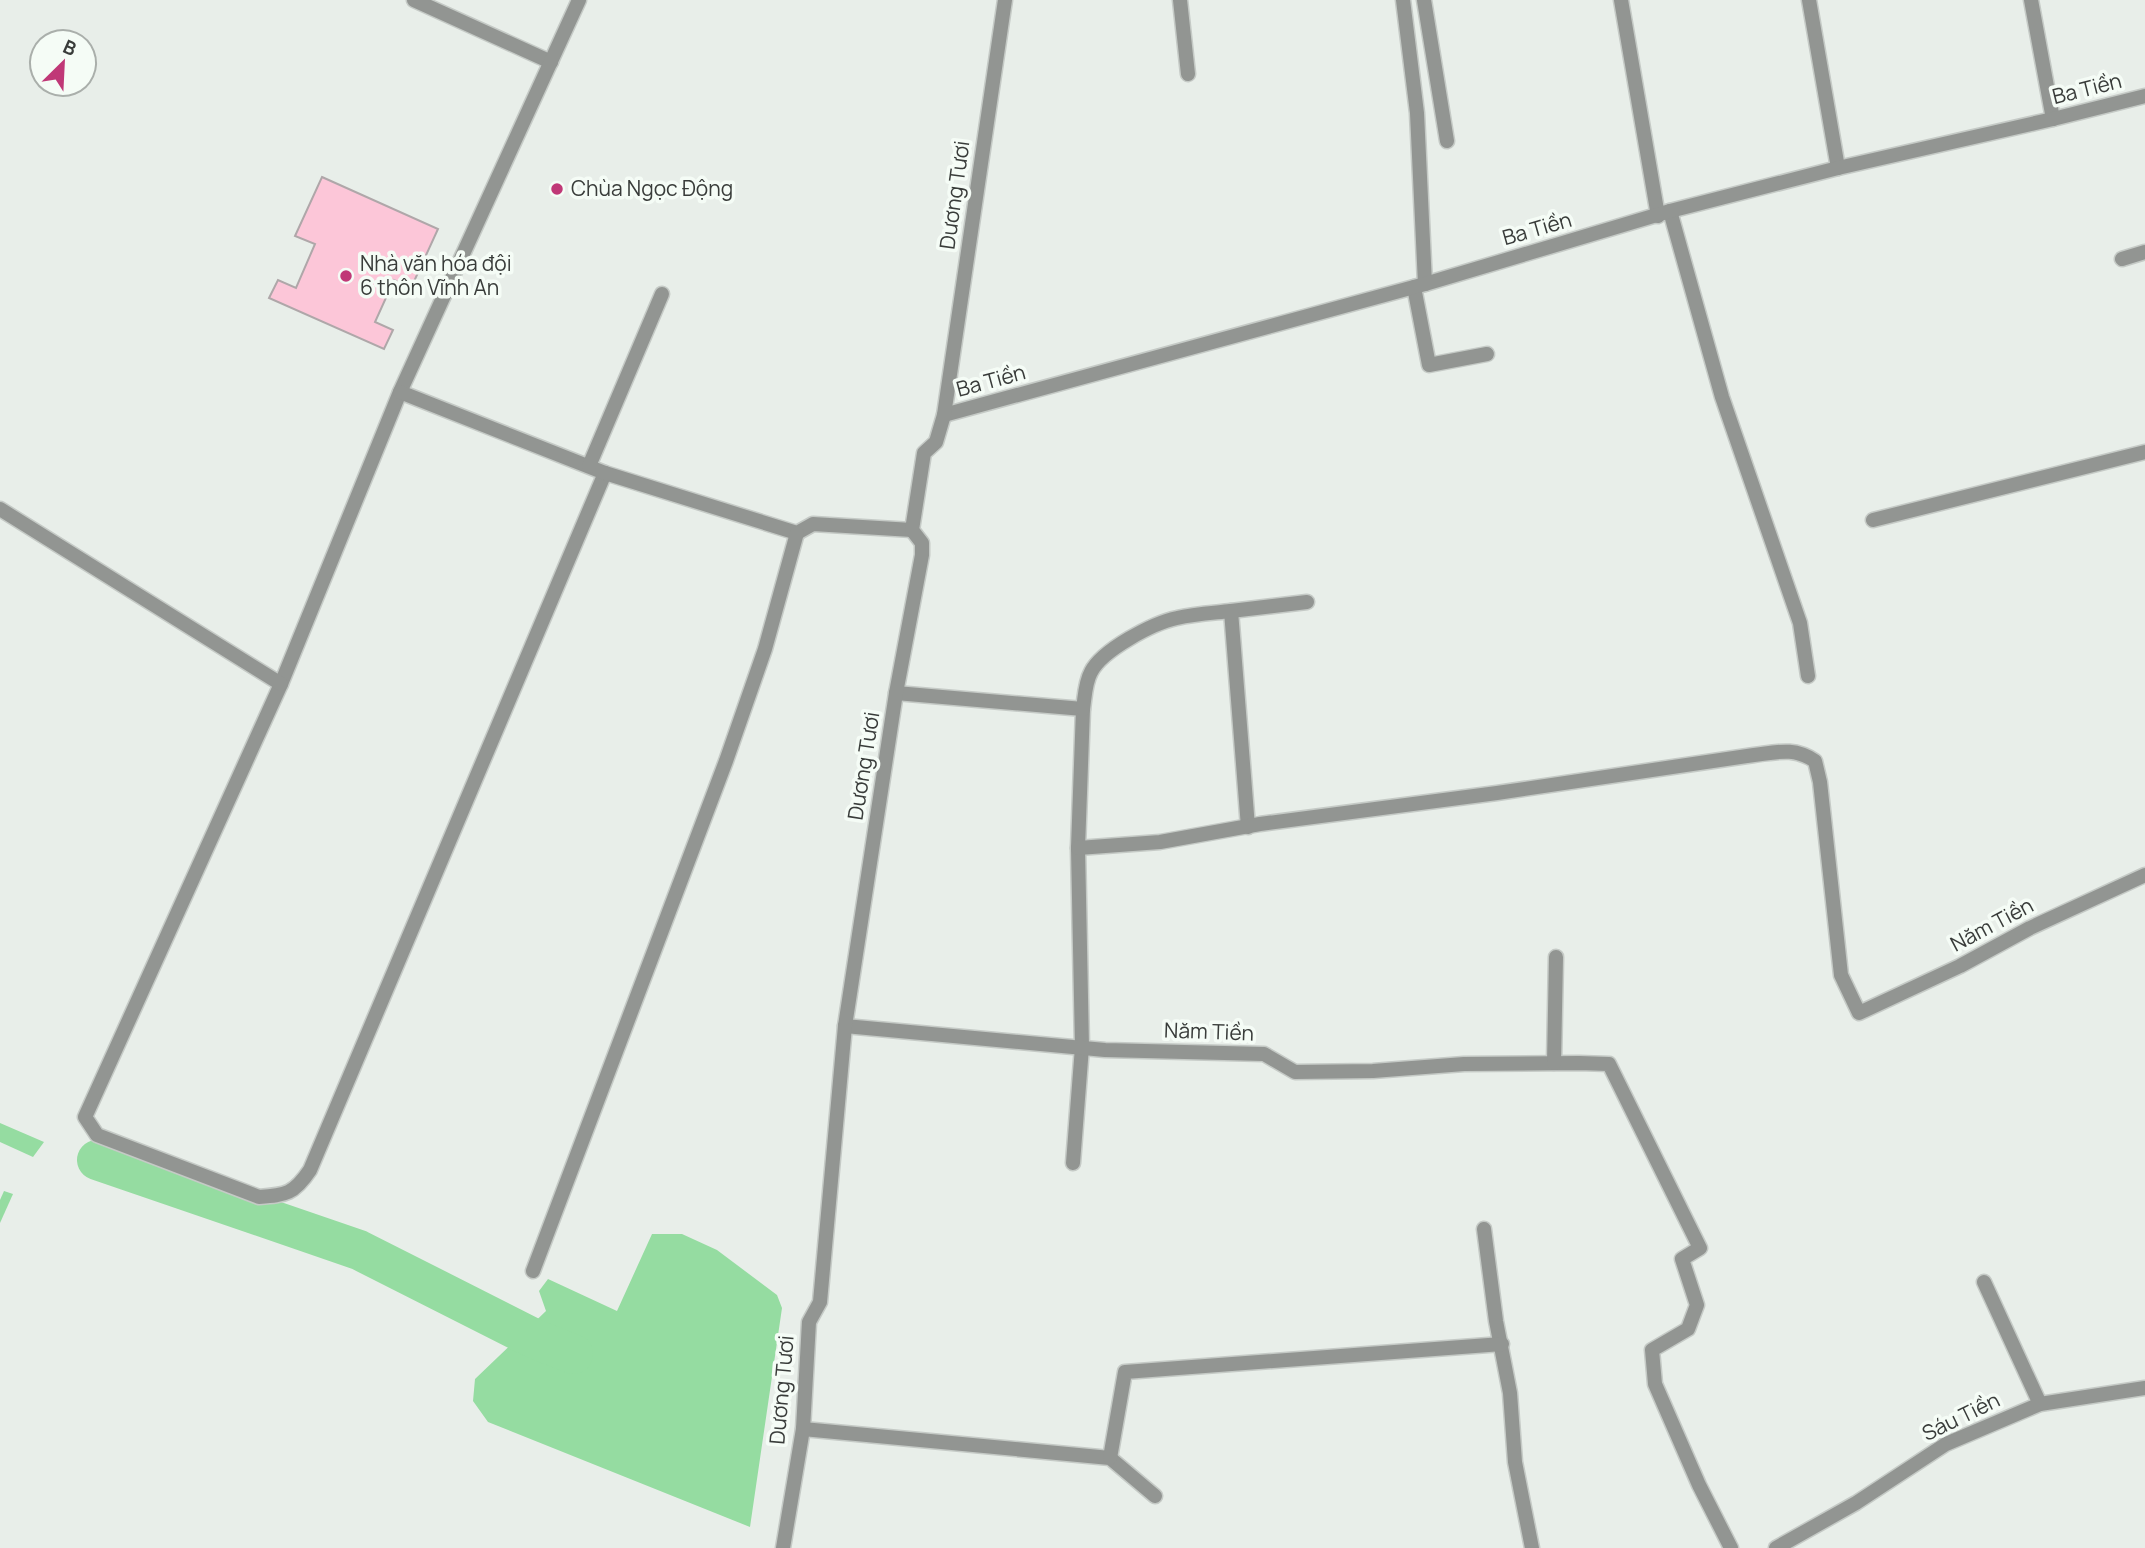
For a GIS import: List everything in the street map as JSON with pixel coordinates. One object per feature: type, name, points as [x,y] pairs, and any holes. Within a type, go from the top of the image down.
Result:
[{"type":"street","points":[[415,0],[551,62]]},
{"type":"street","points":[[579,0],[400,392],[281,684],[85,1117],[97,1135],[258,1197],[281,1195],[297,1189],[310,1170],[605,473]]},
{"type":"street","name":"Dương Tươi","points":[[783,1548],[803,1429],[809,1322],[820,1302],[845,1026],[896,693],[922,555],[922,543],[912,530],[924,453],[936,442],[944,415],[1005,0]]},
{"type":"street","points":[[1180,0],[1188,74]]},
{"type":"street","points":[[1403,0],[1417,113],[1419,286],[1429,365],[1488,354]]},
{"type":"street","points":[[1424,0],[1447,141]]},
{"type":"street","points":[[1621,0],[1664,214],[1721,397],[1800,623],[1808,676]]},
{"type":"street","points":[[1809,0],[1838,168]]},
{"type":"street","points":[[2031,0],[2053,119]]},
{"type":"street","name":"Ba Tiền","points":[[944,415],[1419,286],[1664,214],[1838,168],[2145,96]]},
{"type":"street","points":[[2122,259],[2145,252]]},
{"type":"street","points":[[589,466],[662,294]]},
{"type":"street","points":[[400,392],[605,473],[797,533]]},
{"type":"street","points":[[1873,520],[2145,452]]},
{"type":"street","points":[[0,509],[281,684]]},
{"type":"street","points":[[533,1271],[726,761],[765,649],[797,533],[813,524],[912,530]]},
{"type":"street","points":[[1073,1163],[1082,1047],[1077,848],[1086,682],[1101,659],[1142,632],[1175,618],[1307,602]]},
{"type":"street","points":[[1077,848],[1160,842],[1248,827],[1231,611]]},
{"type":"street","points":[[896,693],[1083,709]]},
{"type":"street","name":"Năm Tiền","points":[[1248,827],[1754,755],[1802,752],[1815,761],[1820,782],[1841,975],[1859,1013],[1960,966],[2030,928],[2145,875]]},
{"type":"street","points":[[1554,1063],[1556,957]]},
{"type":"street","name":"Năm Tiền","points":[[845,1026],[1105,1050],[1264,1054],[1295,1072],[1373,1071],[1464,1064],[1609,1064],[1700,1248],[1682,1259],[1697,1305],[1688,1329],[1652,1350],[1655,1384],[1694,1475],[1731,1548]]},
{"type":"street","points":[[1484,1229],[1496,1321],[1510,1393],[1515,1462],[1532,1548]]},
{"type":"street","points":[[1984,1282],[2040,1404]]},
{"type":"street","points":[[1110,1458],[1125,1372],[1502,1344]]},
{"type":"street","name":"Sáu Tiền","points":[[1776,1548],[1856,1503],[1945,1444],[2040,1404],[2145,1388]]},
{"type":"street","points":[[803,1429],[1110,1458],[1154,1496]]},
{"type":"shaded area","points":[[0,1123],[44,1142],[33,1157],[0,1142]]},
{"type":"shaded area","points":[[4,1191],[13,1194],[0,1223],[0,1200]]},
{"type":"shaded area","points":[[652,1234],[682,1234],[717,1250],[777,1295],[782,1308],[750,1527],[488,1422],[473,1401],[475,1379],[546,1311],[539,1291],[548,1279],[617,1311]]},
{"type":"building","points":[[322,177],[438,229],[411,288],[394,280],[375,322],[393,330],[384,349],[269,298],[278,280],[296,288],[315,244],[295,236]]},
{"type":"waterway","points":[[97,1160],[359,1250],[535,1339],[573,1354]]},
{"type":"place","name":"Chùa Ngọc Động","points":[[557,189]]},
{"type":"place","name":"Nhà văn hóa đội 6 thôn Vĩnh An","points":[[346,276]]}]
